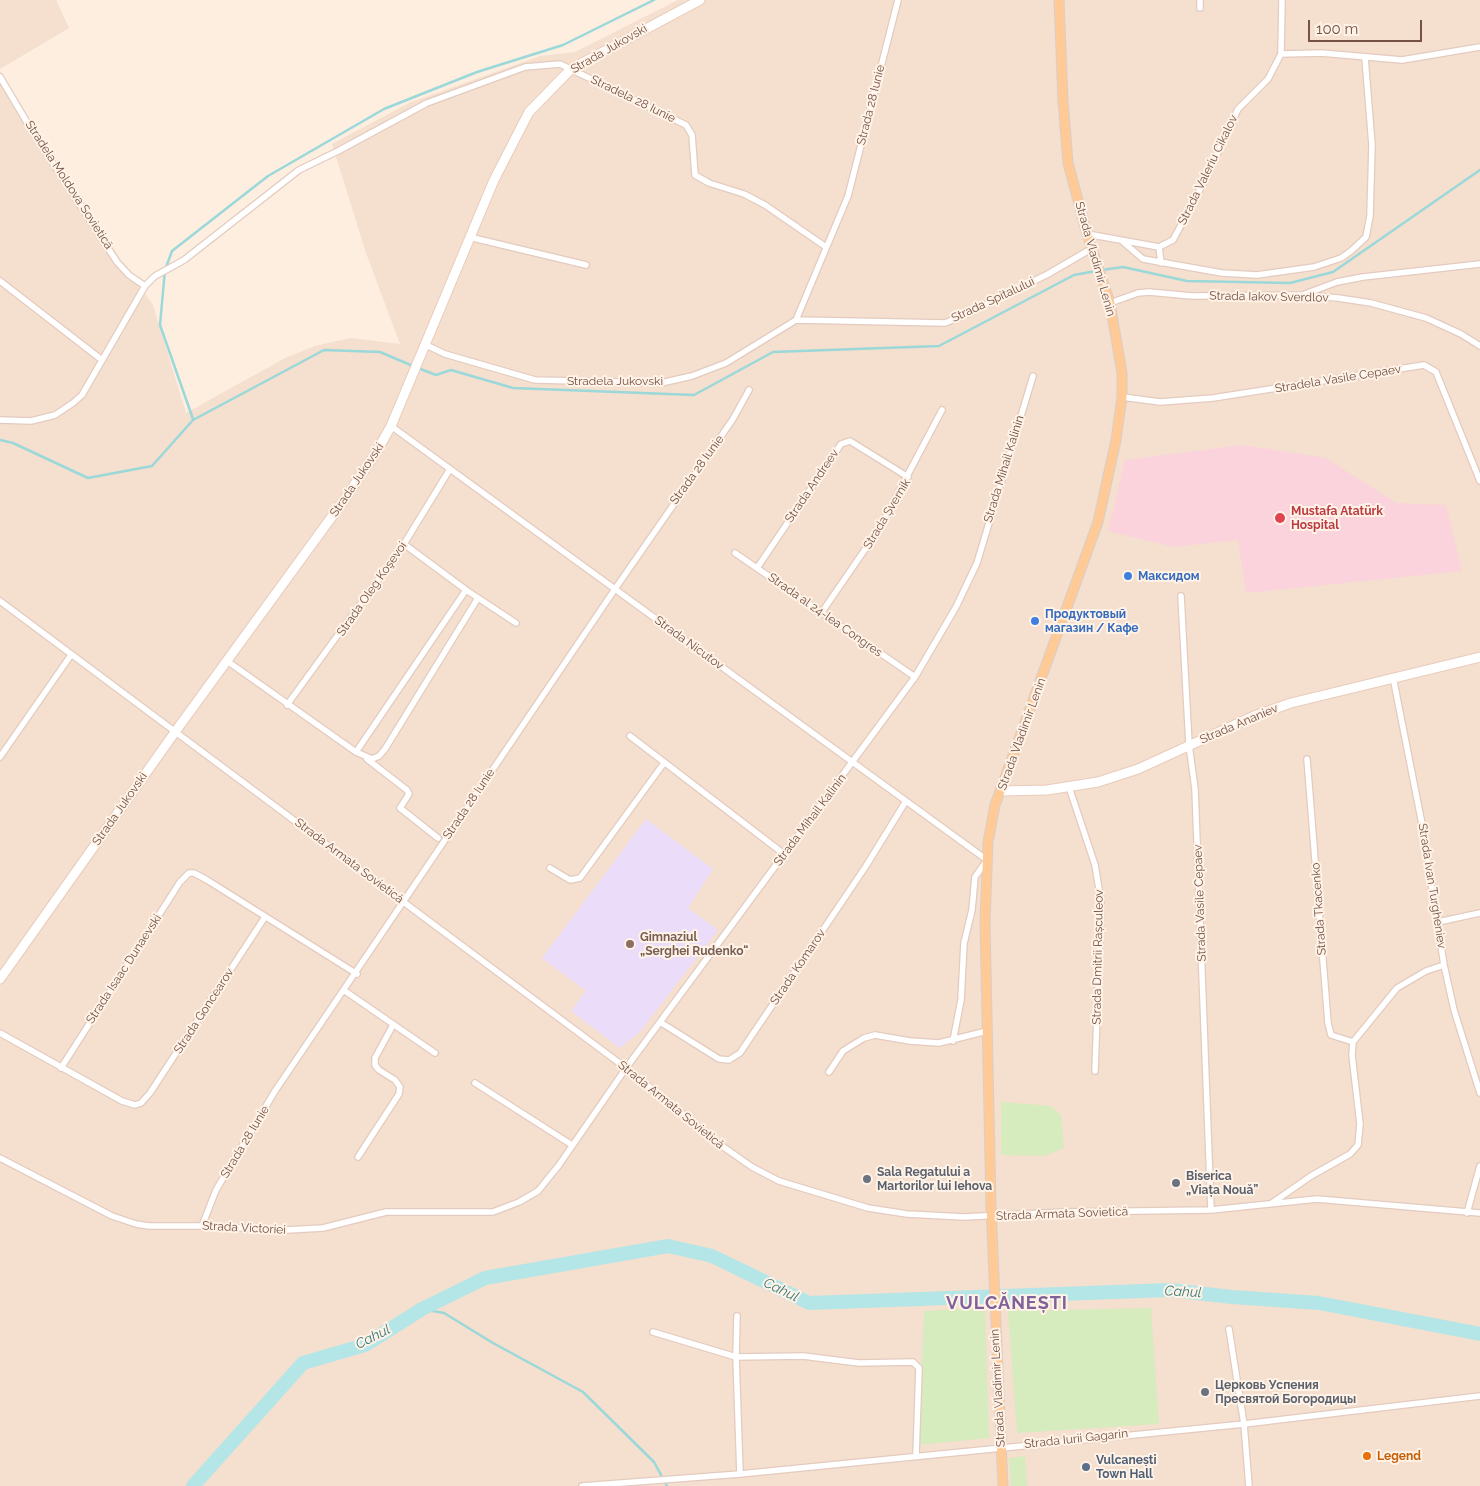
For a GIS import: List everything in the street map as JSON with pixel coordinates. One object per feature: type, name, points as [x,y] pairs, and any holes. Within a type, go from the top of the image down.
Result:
[{"type":"main road","name":"Strada Jukovski","points":[[0,978],[175,732],[344,500],[391,426],[469,237],[519,128],[540,99],[571,69],[700,0]]},
{"type":"main road","name":"Strada Vladimir Lenin","points":[[1003,1486],[991,1216],[987,1031],[985,922],[990,825],[1098,522],[1116,440],[1122,397],[1120,357],[1108,300],[1087,234],[1068,163],[1063,102],[1059,0]]},
{"type":"main road","name":"Strada Ananiev","points":[[1001,791],[1069,788],[1117,777],[1271,710],[1394,677],[1480,657]]},
{"type":"street","name":"Strada 28 Iunie","points":[[796,320],[848,196],[898,0]]},
{"type":"street","points":[[1200,0],[1200,8]]},
{"type":"street","name":"Strada Valeriu Cikalov","points":[[1159,247],[1173,240],[1206,178],[1238,110],[1268,79],[1281,54],[1282,0]]},
{"type":"street","points":[[1281,54],[1321,53],[1402,60],[1480,47]]},
{"type":"street","points":[[1122,241],[1143,259],[1222,273],[1257,275],[1281,274],[1314,267],[1341,258],[1361,243],[1369,229],[1371,207],[1372,145],[1365,58]]},
{"type":"street","name":"Stradela 28 Iunie","points":[[146,286],[155,276],[184,260],[299,170],[427,103],[525,67],[554,64],[571,69],[686,125],[692,135],[695,175],[700,179],[744,194],[765,205],[826,247]]},
{"type":"street","name":"Stradela Moldova Sovietică","points":[[0,77],[34,134],[118,262],[129,274],[146,286]]},
{"type":"street","points":[[1087,234],[1159,247],[1161,263]]},
{"type":"street","points":[[469,237],[586,265]]},
{"type":"street","name":"Strada Spitalului","points":[[796,320],[945,322],[967,314],[1093,251]]},
{"type":"street","points":[[1303,295],[1337,282],[1363,277],[1480,264]]},
{"type":"street","points":[[0,281],[102,360]]},
{"type":"street","points":[[0,420],[31,421],[55,416],[82,394],[146,286]]},
{"type":"street","name":"Strada Iakov Sverdlov","points":[[1108,300],[1149,292],[1244,297],[1303,295],[1371,302],[1397,308],[1442,324],[1480,346]]},
{"type":"street","name":"Stradela Jukovski","points":[[424,344],[445,354],[536,380],[661,383],[692,376],[726,364],[796,320]]},
{"type":"street","name":"Stradela Vasile Cepaev","points":[[1122,397],[1160,402],[1213,398],[1424,366],[1431,368],[1439,378],[1480,481]]},
{"type":"street","name":"Strada Mihail Kalinin","points":[[502,1209],[538,1191],[626,1068],[915,677],[956,607],[974,569],[1033,376]]},
{"type":"street","name":"Strada 28 Iunie","points":[[202,1226],[216,1190],[276,1091],[357,974],[615,588],[733,419],[749,390]]},
{"type":"street","name":"Strada Șvernik","points":[[822,612],[879,529],[908,478],[942,410]]},
{"type":"street","name":"Strada Nicutov","points":[[391,426],[987,860]]},
{"type":"street","name":"Strada Andreev","points":[[757,568],[840,444],[850,441],[908,478]]},
{"type":"street","name":"Strada Oleg Koşevoi","points":[[288,705],[404,544],[450,469]]},
{"type":"street","points":[[404,544],[466,590],[516,623]]},
{"type":"street","name":"Strada al 24-lea Congres","points":[[735,553],[915,677]]},
{"type":"street","points":[[356,752],[466,590]]},
{"type":"street","name":"Strada Vasile Cepaev","points":[[1181,596],[1190,745],[1196,798],[1211,1210]]},
{"type":"street","points":[[365,758],[372,759],[379,756],[478,598]]},
{"type":"street","name":"Strada Armata Sovietică","points":[[0,602],[626,1068],[722,1146],[752,1167],[779,1181],[831,1198],[889,1212],[964,1217],[1064,1212],[1211,1210],[1318,1199],[1480,1213]]},
{"type":"street","points":[[0,757],[71,655]]},
{"type":"street","points":[[227,661],[365,758],[407,790],[409,794],[400,808],[438,838]]},
{"type":"street","name":"Strada Ivan Turgheniev","points":[[1394,677],[1422,824],[1444,965],[1454,1010],[1480,1093]]},
{"type":"street","points":[[630,736],[784,854]]},
{"type":"street","name":"Strada Tkacenko","points":[[1307,759],[1328,1023],[1331,1035],[1353,1042]]},
{"type":"street","points":[[550,868],[570,880],[580,878],[664,763]]},
{"type":"street","name":"Strada Dmitrii Rașculeov","points":[[1069,788],[1095,865],[1101,900],[1095,1071]]},
{"type":"street","name":"Strada Komarov","points":[[660,1022],[719,1060],[729,1060],[740,1053],[866,866],[906,801]]},
{"type":"street","points":[[952,1041],[961,1000],[964,943],[972,910],[975,878],[987,860]]},
{"type":"street","name":"Strada Isaac Dunaevski","points":[[61,1068],[180,882],[189,874],[198,875],[265,917]]},
{"type":"street","points":[[1438,922],[1480,913]]},
{"type":"street","points":[[265,917],[357,974]]},
{"type":"street","name":"Strada Goncearov","points":[[61,1068],[122,1101],[135,1105],[140,1103],[150,1094],[265,917]]},
{"type":"street","points":[[1271,1204],[1311,1176],[1350,1154],[1358,1145],[1360,1124],[1352,1055],[1353,1042],[1397,988],[1426,971],[1444,965]]},
{"type":"street","points":[[344,991],[435,1053]]},
{"type":"street","points":[[358,1157],[399,1094],[400,1087],[395,1080],[379,1070],[375,1064],[375,1058],[393,1025]]},
{"type":"street","points":[[829,1072],[842,1052],[864,1038],[875,1035],[925,1042],[952,1041],[987,1031]]},
{"type":"street","points":[[0,1033],[61,1068]]},
{"type":"street","points":[[475,1083],[572,1145]]},
{"type":"street","name":"Strada Victoriei","points":[[0,1158],[124,1221],[149,1226],[310,1229],[346,1224],[386,1212],[477,1213],[502,1209]]},
{"type":"street","points":[[1468,1213],[1480,1166]]},
{"type":"street","points":[[737,1316],[736,1357],[740,1474]]},
{"type":"street","points":[[1229,1329],[1244,1424],[1250,1486]]},
{"type":"street","points":[[653,1332],[736,1357],[803,1356],[859,1363],[913,1362],[919,1368],[916,1456]]},
{"type":"street","name":"Strada Iurii Gagarin","points":[[582,1486],[740,1474],[1001,1446],[1244,1424],[1480,1396]]},
{"type":"shaded area","points":[[0,0],[56,0],[69,28],[0,69]]},
{"type":"shaded area","points":[[678,0],[1480,0],[1480,1486],[0,1486],[0,71],[28,122],[75,188],[123,264],[153,305],[186,413],[285,358],[315,346],[351,338],[400,344],[366,253],[332,144],[409,103],[540,56],[575,52]]},
{"type":"shaded area","name":"Mustafa Atatürk Hospital","points":[[1243,445],[1326,458],[1396,503],[1446,505],[1462,571],[1246,593],[1238,540],[1173,547],[1108,531],[1125,460]]},
{"type":"shaded area","name":"Gimnaziul „Serghei Rudenko“","points":[[646,819],[713,869],[688,908],[718,930],[640,1032],[620,1048],[571,1011],[586,991],[542,958]]},
{"type":"green space","points":[[1001,1102],[1051,1106],[1061,1115],[1064,1148],[1044,1156],[1001,1155]]},
{"type":"green space","points":[[985,1307],[989,1438],[918,1445],[924,1311]]},
{"type":"green space","points":[[1151,1308],[1159,1424],[1017,1433],[1008,1311]]},
{"type":"green space","points":[[1025,1456],[1027,1486],[1011,1486],[1009,1458]]},
{"type":"waterway","points":[[193,419],[160,325],[165,270],[172,251],[268,176],[384,109],[477,72],[563,45],[654,0]]},
{"type":"waterway","points":[[1102,270],[1123,267],[1187,281],[1290,283],[1333,272],[1480,170]]},
{"type":"waterway","points":[[418,368],[436,375],[451,370],[513,388],[694,395],[773,352],[939,346],[1074,275],[1096,271]]},
{"type":"waterway","points":[[0,440],[13,443],[88,478],[152,466],[193,420],[324,350],[380,352],[413,366]]},
{"type":"waterway","name":"Cahul","points":[[193,1486],[303,1363],[365,1345],[422,1309],[485,1278],[668,1246],[712,1256],[809,1303],[1170,1290],[1232,1297],[1319,1303],[1480,1334]]},
{"type":"waterway","points":[[422,1309],[444,1313],[493,1343],[583,1392],[654,1462],[667,1486]]},
{"type":"place","name":"Mustafa Atatürk Hospital","points":[[1280,518]]},
{"type":"place","name":"Максидом","points":[[1128,576]]},
{"type":"place","name":"Продуктовый магазин / Кафе","points":[[1035,621]]},
{"type":"place","name":"Gimnaziul „Serghei Rudenko“","points":[[630,944]]},
{"type":"place","name":"Sala Regatului a Martorilor lui Iehova","points":[[867,1179]]},
{"type":"place","name":"Biserica „Viața Nouă”","points":[[1176,1183]]},
{"type":"place","name":"Церковь Успения Пресвятой Богородицы","points":[[1205,1392]]},
{"type":"place","name":"Legend","points":[[1367,1456]]},
{"type":"place","name":"Vulcanești Town Hall","points":[[1086,1467]]},
{"type":"district","name":"VULCĂNEȘTI","points":[[1007,1304]]}]
